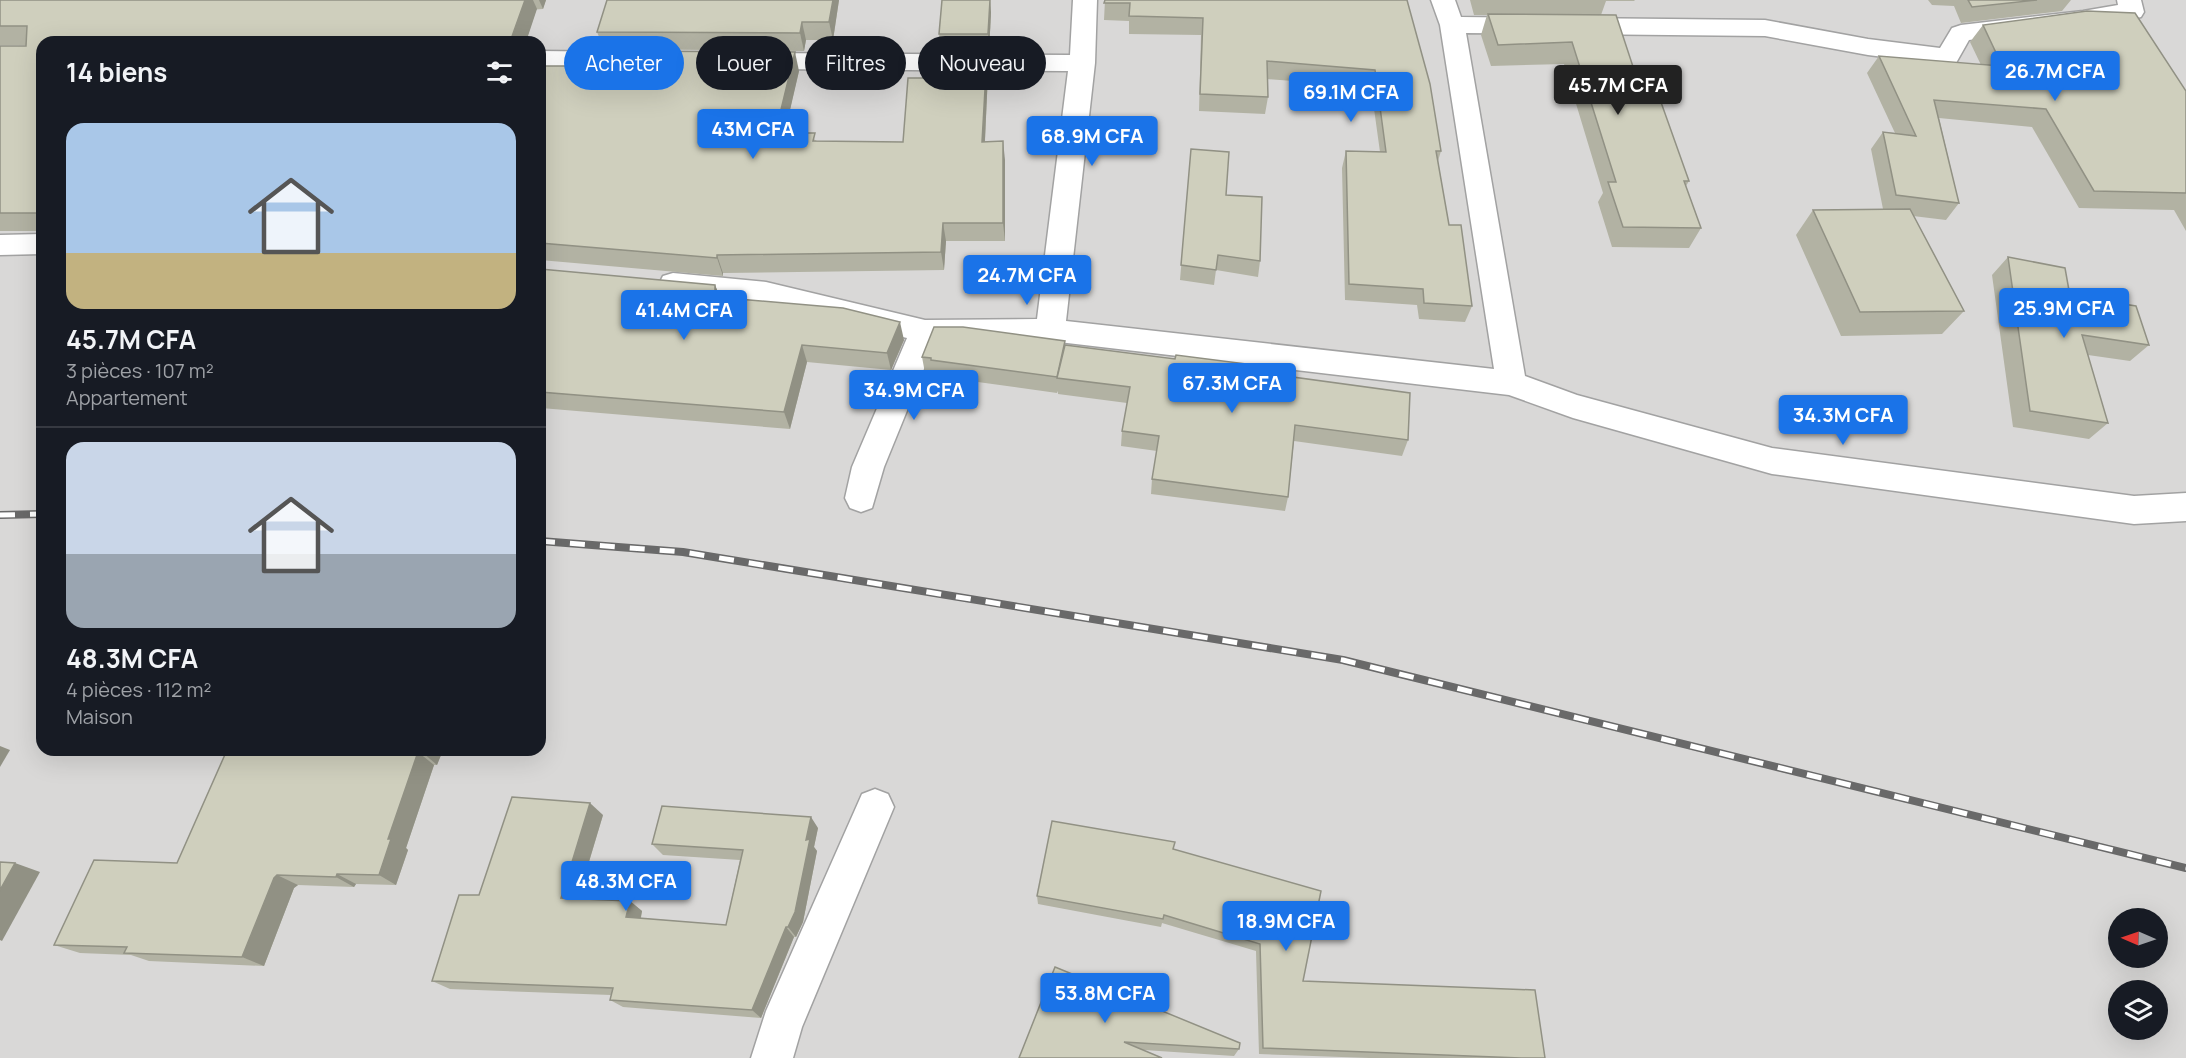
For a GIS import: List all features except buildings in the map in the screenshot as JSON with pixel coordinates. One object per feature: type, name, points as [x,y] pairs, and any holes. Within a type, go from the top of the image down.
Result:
[{"type":"street","points":[[1050,330],[1082,63],[1085,0]]},
{"type":"street","points":[[1511,383],[1448,12],[1765,28],[1868,47],[1947,57],[1961,33],[2082,19],[2111,12],[2132,12],[2129,0]]},
{"type":"street","points":[[546,59],[564,59]]},
{"type":"street","points":[[793,61],[1082,63]]},
{"type":"street","points":[[0,245],[36,244]]},
{"type":"street","points":[[647,282],[766,292],[925,331],[1050,330],[1511,383],[1573,406],[1772,461],[2134,510],[2186,507]]},
{"type":"street","points":[[861,498],[868,467],[925,331]]},
{"type":"street","points":[[772,1058],[781,1026],[875,807]]},
{"type":"shaded area","points":[[0,0],[2186,0],[2186,1058],[0,1058]]},
{"type":"railway","points":[[0,515],[36,514]]},
{"type":"railway","points":[[546,541],[683,552],[1343,660],[2186,868]]}]
